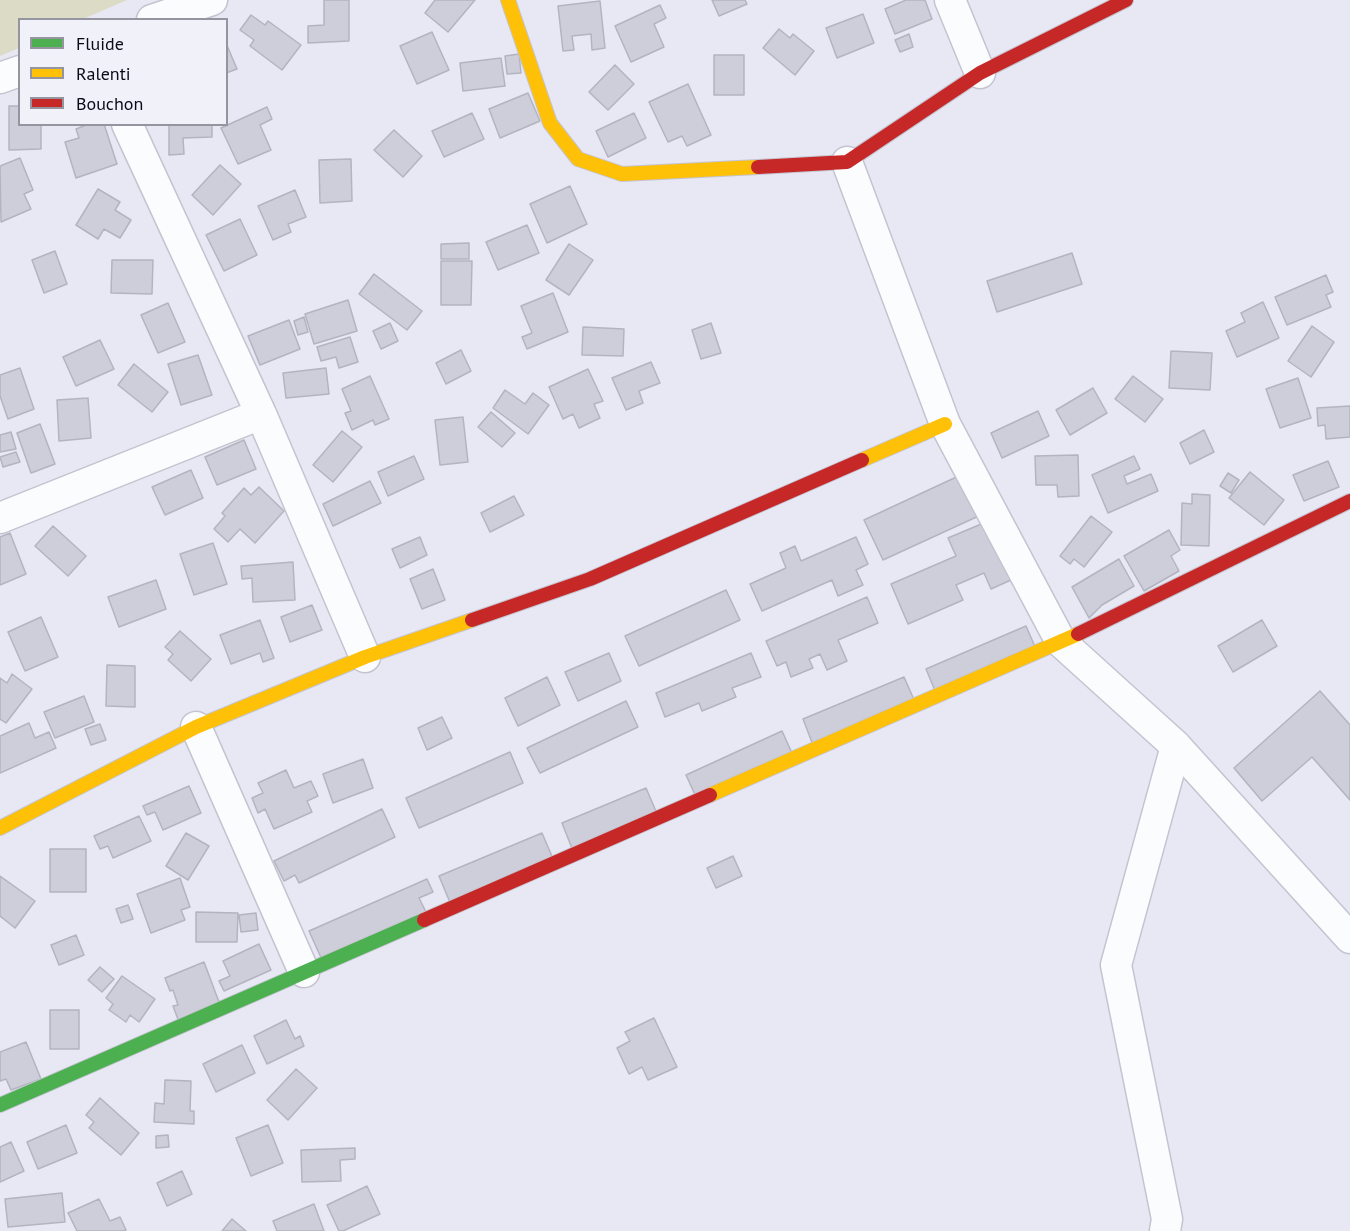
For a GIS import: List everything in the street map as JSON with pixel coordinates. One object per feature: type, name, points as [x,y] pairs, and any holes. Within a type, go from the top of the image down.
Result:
[{"type":"street","points":[[158,18],[212,0]]},
{"type":"street","points":[[508,0],[550,123],[578,159],[622,174],[848,162],[980,73],[1126,0]]},
{"type":"street","points":[[950,0],[980,73]]},
{"type":"street","points":[[0,78],[18,72]]},
{"type":"street","points":[[128,126],[261,414],[365,657]]},
{"type":"street","points":[[848,162],[945,424],[1061,642],[1176,746],[1350,938]]},
{"type":"street","points":[[0,518],[261,414]]},
{"type":"street","points":[[0,828],[196,727],[365,657],[590,579],[945,424]]},
{"type":"street","points":[[0,1105],[1061,642],[1350,501]]},
{"type":"street","points":[[196,727],[304,972]]},
{"type":"street","points":[[1165,1231],[1167,1220],[1116,965],[1176,746]]},
{"type":"green space","points":[[0,0],[127,0],[85,18],[18,18],[18,48],[0,56]]},
{"type":"building","points":[[324,0],[349,0],[349,41],[308,43],[308,26],[324,25]]},
{"type":"building","points":[[435,0],[475,0],[448,32],[425,13]]},
{"type":"building","points":[[712,0],[745,0],[747,4],[719,16]]},
{"type":"building","points":[[906,0],[925,0],[932,19],[895,34],[885,9]]},
{"type":"building","points":[[600,1],[605,48],[592,50],[591,34],[572,36],[574,50],[563,51],[558,6]]},
{"type":"building","points":[[660,5],[666,18],[654,24],[664,47],[631,62],[615,26]]},
{"type":"building","points":[[863,14],[874,43],[837,58],[826,28]]},
{"type":"building","points":[[251,15],[265,25],[268,21],[301,45],[282,70],[250,46],[254,40],[240,30]]},
{"type":"building","points":[[779,29],[790,38],[793,34],[814,51],[795,75],[763,48]]},
{"type":"building","points":[[432,32],[449,70],[417,84],[400,46]]},
{"type":"building","points":[[909,34],[913,47],[900,52],[895,40]]},
{"type":"building","points":[[228,48],[237,69],[228,72]]},
{"type":"building","points":[[519,54],[521,73],[507,74],[505,56]]},
{"type":"building","points":[[714,55],[744,55],[744,95],[714,95]]},
{"type":"building","points":[[501,58],[505,86],[463,91],[460,63]]},
{"type":"building","points":[[615,65],[634,84],[608,110],[589,92]]},
{"type":"building","points":[[688,84],[711,135],[687,146],[682,136],[668,142],[649,102]]},
{"type":"building","points":[[528,93],[540,121],[500,138],[489,109]]},
{"type":"building","points":[[9,106],[18,106],[18,126],[41,126],[41,149],[9,150]]},
{"type":"building","points":[[267,107],[272,119],[260,125],[271,150],[238,164],[221,128]]},
{"type":"building","points":[[472,113],[484,139],[444,157],[432,131]]},
{"type":"building","points":[[634,113],[646,138],[608,157],[596,131]]},
{"type":"building","points":[[84,126],[105,126],[117,164],[76,178],[65,142],[79,138],[76,129]]},
{"type":"building","points":[[169,126],[212,126],[212,137],[183,138],[184,154],[169,155]]},
{"type":"building","points":[[394,130],[422,156],[403,177],[374,150]]},
{"type":"building","points":[[20,158],[33,190],[24,194],[31,209],[1,222],[0,166]]},
{"type":"building","points":[[351,159],[352,201],[320,203],[319,160]]},
{"type":"building","points":[[220,165],[241,184],[213,215],[192,195]]},
{"type":"building","points":[[570,186],[587,224],[547,243],[530,204]]},
{"type":"building","points":[[98,189],[120,202],[115,210],[131,220],[120,238],[104,229],[98,239],[76,225]]},
{"type":"building","points":[[295,190],[306,217],[288,224],[291,232],[273,240],[258,206]]},
{"type":"building","points":[[240,219],[257,255],[224,271],[206,235]]},
{"type":"building","points":[[527,225],[539,253],[498,270],[486,242]]},
{"type":"building","points":[[469,243],[469,259],[441,259],[441,244]]},
{"type":"building","points":[[569,244],[593,260],[569,295],[546,280]]},
{"type":"building","points":[[55,251],[67,284],[44,293],[32,260]]},
{"type":"building","points":[[1072,253],[1082,284],[997,312],[987,281]]},
{"type":"building","points":[[112,260],[153,260],[152,294],[111,293]]},
{"type":"building","points":[[441,261],[472,261],[471,305],[441,305]]},
{"type":"building","points":[[374,274],[422,311],[407,330],[359,294]]},
{"type":"building","points":[[1326,275],[1333,292],[1326,295],[1331,307],[1287,325],[1275,297]]},
{"type":"building","points":[[553,293],[568,332],[527,349],[522,337],[532,333],[521,306]]},
{"type":"building","points":[[348,300],[357,331],[314,344],[305,314]]},
{"type":"building","points":[[1263,302],[1279,338],[1237,357],[1226,331],[1245,322],[1241,313]]},
{"type":"building","points":[[168,303],[185,342],[158,353],[141,315]]},
{"type":"building","points":[[304,317],[308,332],[298,335],[294,321]]},
{"type":"building","points":[[289,320],[300,349],[260,365],[248,336]]},
{"type":"building","points":[[390,323],[398,341],[381,349],[373,331]]},
{"type":"building","points":[[711,323],[721,353],[701,359],[692,330]]},
{"type":"building","points":[[1312,326],[1334,342],[1311,377],[1288,361]]},
{"type":"building","points":[[583,327],[624,329],[623,356],[582,355]]},
{"type":"building","points":[[350,337],[358,362],[339,368],[336,357],[321,361],[317,347]]},
{"type":"building","points":[[100,340],[114,369],[76,386],[63,357]]},
{"type":"building","points":[[461,350],[471,371],[446,384],[436,363]]},
{"type":"building","points":[[1171,351],[1212,353],[1210,390],[1169,388]]},
{"type":"building","points":[[198,355],[212,395],[181,405],[168,364]]},
{"type":"building","points":[[651,362],[660,383],[639,391],[643,403],[626,410],[612,378]]},
{"type":"building","points":[[134,364],[168,392],[152,412],[118,385]]},
{"type":"building","points":[[20,368],[34,409],[8,419],[0,396],[0,375]]},
{"type":"building","points":[[326,368],[329,394],[286,398],[283,373]]},
{"type":"building","points":[[588,369],[603,401],[594,404],[600,418],[579,428],[573,414],[563,419],[549,387]]},
{"type":"building","points":[[370,376],[389,419],[375,425],[373,420],[352,430],[345,413],[351,411],[342,389]]},
{"type":"building","points":[[1133,376],[1163,399],[1145,422],[1115,399]]},
{"type":"building","points":[[1298,378],[1311,418],[1280,428],[1266,389]]},
{"type":"building","points":[[1093,388],[1107,413],[1070,435],[1056,410]]},
{"type":"building","points":[[505,390],[525,404],[533,393],[549,405],[528,434],[493,408]]},
{"type":"building","points":[[88,398],[91,438],[59,441],[57,400]]},
{"type":"building","points":[[1350,406],[1350,437],[1326,439],[1325,425],[1318,426],[1317,408]]},
{"type":"building","points":[[1038,411],[1049,436],[1002,458],[991,433]]},
{"type":"building","points":[[491,412],[515,433],[502,447],[478,427]]},
{"type":"building","points":[[463,417],[468,462],[440,465],[435,420]]},
{"type":"building","points":[[40,424],[55,464],[31,473],[17,433]]},
{"type":"building","points":[[1204,430],[1214,452],[1190,464],[1180,443]]},
{"type":"building","points":[[342,431],[362,447],[333,482],[313,465]]},
{"type":"building","points":[[11,432],[16,449],[0,452],[0,435]]},
{"type":"building","points":[[244,440],[256,469],[217,485],[205,457]]},
{"type":"building","points":[[16,452],[20,462],[3,467],[0,457]]},
{"type":"building","points":[[1078,455],[1079,496],[1058,497],[1057,485],[1036,485],[1035,456]]},
{"type":"building","points":[[414,456],[424,479],[388,496],[378,472]]},
{"type":"building","points":[[1134,456],[1140,469],[1124,476],[1127,484],[1151,474],[1158,491],[1108,513],[1092,475]]},
{"type":"building","points":[[1328,461],[1339,487],[1304,501],[1293,475]]},
{"type":"building","points":[[191,470],[203,498],[165,515],[152,487]]},
{"type":"building","points":[[1250,472],[1284,500],[1264,525],[1229,498]]},
{"type":"building","points":[[965,473],[983,514],[883,560],[864,520]]},
{"type":"building","points":[[1228,473],[1239,480],[1231,493],[1220,486]]},
{"type":"building","points":[[370,481],[381,503],[333,526],[323,504]]},
{"type":"building","points":[[259,487],[284,511],[255,543],[240,529],[228,542],[214,529],[225,516],[222,513],[244,488],[251,495]]},
{"type":"building","points":[[1192,494],[1210,495],[1209,546],[1181,545],[1182,503],[1192,504]]},
{"type":"building","points":[[514,496],[524,515],[490,532],[481,513]]},
{"type":"building","points":[[1091,516],[1112,532],[1084,567],[1074,559],[1070,564],[1060,556]]},
{"type":"building","points":[[986,522],[1011,580],[991,589],[984,573],[956,585],[963,600],[908,624],[891,584],[956,556],[948,538]]},
{"type":"building","points":[[53,526],[86,556],[68,576],[35,546]]},
{"type":"building","points":[[1169,530],[1180,550],[1171,556],[1179,571],[1144,591],[1124,556]]},
{"type":"building","points":[[10,533],[26,574],[0,585],[0,537]]},
{"type":"building","points":[[420,537],[427,555],[400,568],[392,549]]},
{"type":"building","points":[[856,537],[868,564],[856,570],[863,585],[838,596],[832,580],[762,611],[750,584],[786,568],[780,553],[795,546],[801,561]]},
{"type":"building","points":[[213,543],[227,584],[194,595],[180,554]]},
{"type":"building","points":[[1119,559],[1134,586],[1102,605],[1089,618],[1072,587]]},
{"type":"building","points":[[293,562],[295,600],[253,602],[252,578],[242,579],[241,566]]},
{"type":"building","points":[[433,569],[445,600],[422,609],[410,579]]},
{"type":"building","points":[[156,580],[166,609],[119,627],[108,597]]},
{"type":"building","points":[[726,590],[740,620],[639,666],[625,636]]},
{"type":"building","points":[[867,597],[878,623],[838,640],[847,661],[827,670],[820,654],[809,659],[813,668],[791,677],[786,662],[777,666],[766,641]]},
{"type":"building","points":[[312,605],[322,630],[290,642],[281,617]]},
{"type":"building","points":[[41,617],[58,657],[25,671],[8,632]]},
{"type":"building","points":[[260,620],[274,658],[263,662],[260,653],[231,664],[220,635]]},
{"type":"building","points":[[1262,620],[1277,646],[1233,672],[1218,646]]},
{"type":"building","points":[[1026,626],[1036,649],[936,693],[926,669]]},
{"type":"building","points":[[180,631],[211,659],[191,681],[168,660],[173,654],[165,647]]},
{"type":"building","points":[[609,653],[621,681],[578,701],[565,672]]},
{"type":"building","points":[[751,653],[761,677],[732,688],[736,697],[702,711],[699,703],[665,717],[656,693]]},
{"type":"building","points":[[107,665],[135,666],[135,707],[106,706]]},
{"type":"building","points":[[12,674],[32,689],[6,723],[0,719],[0,678],[7,683]]},
{"type":"building","points":[[547,677],[560,705],[518,726],[505,698]]},
{"type":"building","points":[[904,677],[915,702],[813,745],[803,719]]},
{"type":"building","points":[[1320,691],[1350,725],[1350,800],[1312,757],[1262,801],[1234,768]]},
{"type":"building","points":[[84,696],[94,722],[55,738],[44,712]]},
{"type":"building","points":[[626,701],[638,727],[540,773],[527,748]]},
{"type":"building","points":[[442,717],[452,738],[427,750],[418,728]]},
{"type":"building","points":[[29,723],[35,738],[49,732],[56,748],[0,773],[0,736]]},
{"type":"building","points":[[100,724],[106,740],[91,745],[85,729]]},
{"type":"building","points":[[782,731],[792,753],[696,797],[686,775]]},
{"type":"building","points":[[510,752],[523,783],[419,828],[406,798]]},
{"type":"building","points":[[363,759],[373,788],[333,803],[323,774]]},
{"type":"building","points":[[286,770],[294,788],[311,781],[318,796],[307,801],[312,812],[274,829],[265,809],[258,813],[252,798],[263,793],[258,783]]},
{"type":"building","points":[[189,786],[201,813],[163,830],[155,812],[147,815],[143,806]]},
{"type":"building","points":[[646,788],[658,816],[573,851],[562,823]]},
{"type":"building","points":[[382,809],[395,837],[299,883],[295,875],[284,881],[274,861]]},
{"type":"building","points":[[139,816],[151,841],[113,858],[108,846],[100,849],[94,836]]},
{"type":"building","points":[[186,833],[209,846],[188,880],[166,866]]},
{"type":"building","points":[[542,833],[554,861],[451,905],[439,876]]},
{"type":"building","points":[[50,849],[86,849],[86,892],[50,892]]},
{"type":"building","points":[[733,856],[742,876],[716,888],[707,868]]},
{"type":"building","points":[[0,876],[35,901],[15,928],[0,916]]},
{"type":"building","points":[[180,878],[190,907],[181,910],[185,920],[151,933],[137,894]]},
{"type":"building","points":[[427,879],[433,892],[419,898],[428,916],[323,962],[309,931]]},
{"type":"building","points":[[128,905],[133,919],[121,923],[116,909]]},
{"type":"building","points":[[196,912],[238,913],[237,942],[196,942]]},
{"type":"building","points":[[256,913],[258,930],[241,932],[239,915]]},
{"type":"building","points":[[76,935],[84,955],[59,965],[51,945]]},
{"type":"building","points":[[259,944],[271,970],[224,991],[219,981],[230,976],[223,961]]},
{"type":"building","points":[[204,962],[222,1010],[179,1022],[173,1006],[178,1005],[173,990],[170,991],[165,978]]},
{"type":"building","points":[[100,967],[114,979],[102,992],[88,980]]},
{"type":"building","points":[[122,976],[155,999],[139,1022],[130,1015],[126,1022],[109,1010],[113,1004],[106,998]]},
{"type":"building","points":[[50,1010],[79,1010],[79,1049],[50,1049]]},
{"type":"building","points":[[654,1018],[677,1067],[648,1080],[642,1067],[629,1074],[617,1048],[630,1041],[625,1032]]},
{"type":"building","points":[[286,1020],[295,1039],[300,1036],[304,1046],[267,1064],[254,1036]]},
{"type":"building","points":[[26,1042],[41,1079],[11,1090],[6,1079],[0,1081],[0,1052]]},
{"type":"building","points":[[242,1045],[255,1073],[216,1092],[203,1064]]},
{"type":"building","points":[[296,1069],[317,1088],[288,1120],[267,1100]]},
{"type":"building","points":[[165,1080],[191,1081],[190,1111],[194,1111],[194,1124],[154,1122],[155,1103],[164,1104]]},
{"type":"building","points":[[100,1098],[139,1133],[121,1155],[89,1128],[94,1122],[86,1115]]},
{"type":"building","points":[[66,1125],[77,1153],[38,1169],[27,1142]]},
{"type":"building","points":[[268,1125],[283,1163],[251,1176],[236,1138]]},
{"type":"building","points":[[168,1135],[169,1147],[156,1148],[156,1136]]},
{"type":"building","points":[[11,1142],[24,1171],[0,1182],[0,1147]]},
{"type":"building","points":[[355,1148],[355,1159],[340,1160],[341,1181],[302,1182],[301,1150]]},
{"type":"building","points":[[182,1171],[192,1194],[167,1206],[157,1183]]},
{"type":"building","points":[[367,1186],[380,1214],[339,1231],[327,1205]]},
{"type":"building","points":[[62,1193],[65,1222],[8,1227],[5,1199]]},
{"type":"building","points":[[99,1199],[110,1221],[120,1217],[126,1230],[77,1231],[68,1213]]},
{"type":"building","points":[[314,1204],[324,1231],[277,1231],[273,1221]]},
{"type":"building","points":[[232,1219],[246,1231],[222,1231]]},
{"type":"traffic: fast","points":[[0,1105],[424,920]]},
{"type":"traffic: slow","points":[[508,0],[550,123],[578,159],[622,174],[758,167]]},
{"type":"traffic: slow","points":[[862,460],[945,424]]},
{"type":"traffic: slow","points":[[0,828],[196,727],[365,657],[472,620]]},
{"type":"traffic: slow","points":[[710,795],[1078,634]]},
{"type":"traffic: jam","points":[[758,167],[847,162],[980,73],[1126,0]]},
{"type":"traffic: jam","points":[[472,620],[590,579],[862,460]]},
{"type":"traffic: jam","points":[[1078,634],[1350,501]]},
{"type":"traffic: jam","points":[[424,920],[710,795]]}]
